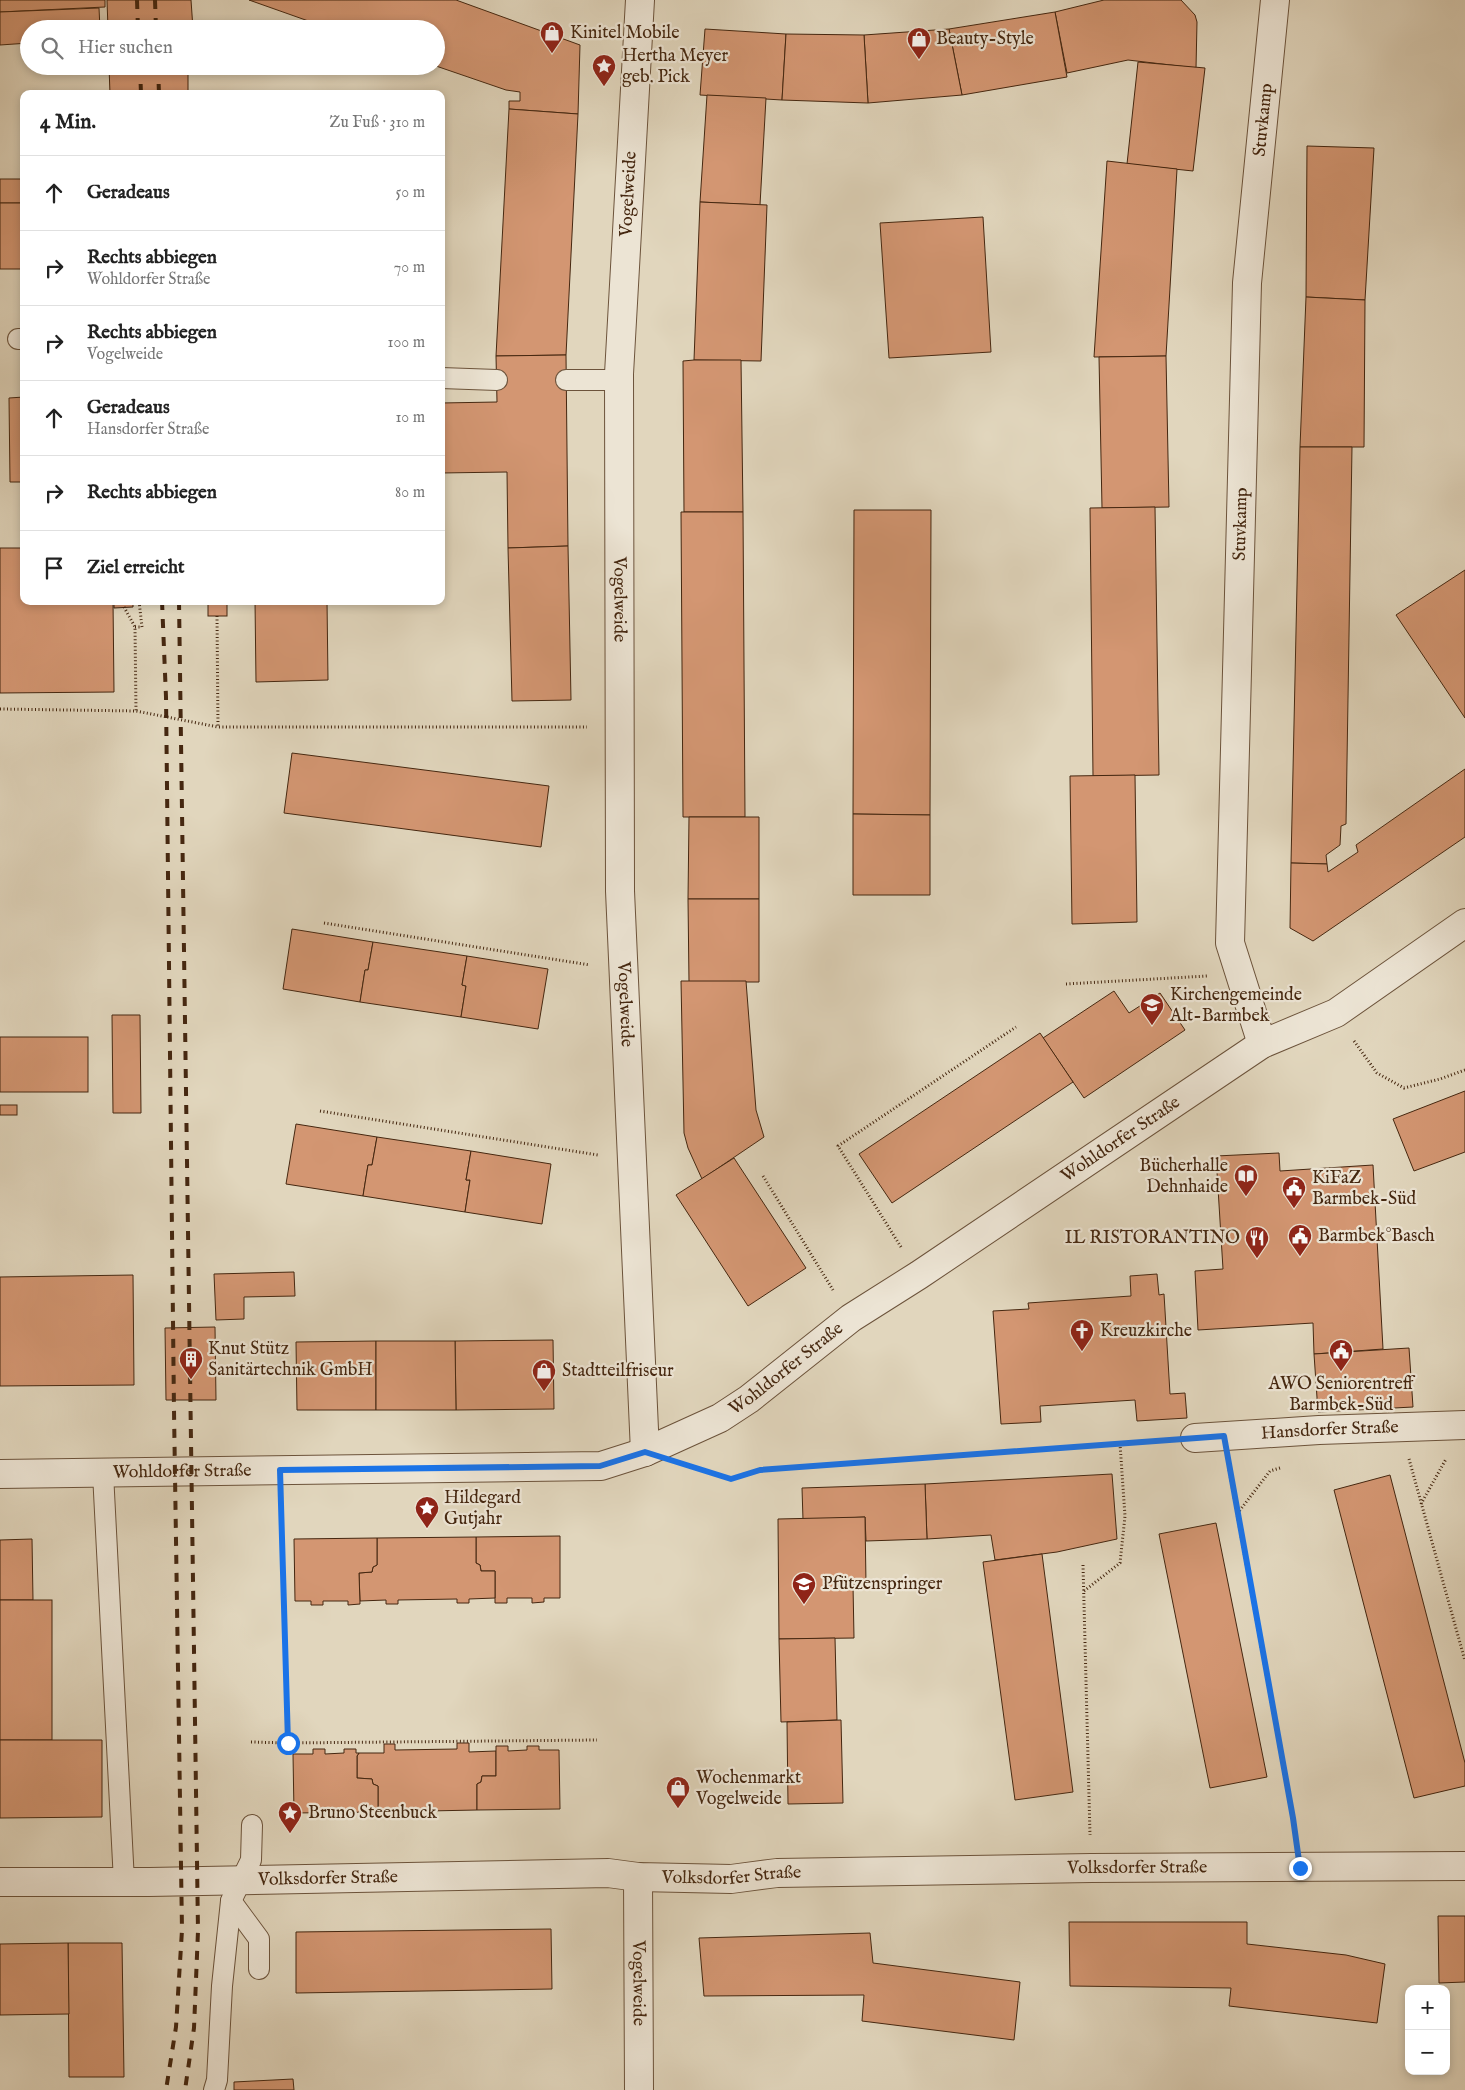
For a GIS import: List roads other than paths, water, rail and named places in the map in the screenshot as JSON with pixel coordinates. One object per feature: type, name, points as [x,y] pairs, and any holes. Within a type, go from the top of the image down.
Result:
[{"type":"street","name":"Vogelweide","points":[[640,0],[618,380],[620,891],[645,1452]]},
{"type":"street","name":"Stuvkamp","points":[[1262,1044],[1230,943],[1247,283],[1275,0]]},
{"type":"street","name":"Wohldorfer Straße","points":[[0,1474],[600,1466],[645,1452],[720,1418],[749,1398],[851,1318],[919,1275],[1262,1044],[1336,1014],[1465,923]]},
{"type":"street","name":"Hansdorfer Straße","points":[[1195,1438],[1465,1425]]},
{"type":"street","name":"Volksdorfer Straße","points":[[0,1882],[124,1882],[236,1890],[608,1873],[638,1877],[731,1879],[778,1873],[1091,1868],[1465,1866]]},
{"type":"street","name":"Vogelweide","points":[[638,1877],[639,2090]]},
{"type":"lane","points":[[445,378],[496,380]]},
{"type":"lane","points":[[566,380],[618,380]]},
{"type":"lane","points":[[102,1473],[124,1882]]},
{"type":"lane","points":[[214,2090],[217,2080],[222,1986],[236,1890],[251,1860],[252,1825]]},
{"type":"lane","points":[[236,1890],[259,1939],[259,1969]]},
{"type":"railway","points":[[137,0],[138,20]]},
{"type":"railway","points":[[155,0],[156,20]]},
{"type":"railway","points":[[140,75],[141,90]]},
{"type":"railway","points":[[158,75],[159,90]]},
{"type":"railway","points":[[162,605],[166,697],[182,1930],[176,2027],[166,2090]]},
{"type":"railway","points":[[179,605],[198,1931],[194,2028],[185,2090]]},
{"type":"place","name":"Kinitel Mobile","points":[[552,54]]},
{"type":"place","name":"Beauty-Style","points":[[919,60]]},
{"type":"place","name":"Hertha Meyer geb. Pick","points":[[604,87]]},
{"type":"place","name":"Kirchengemeinde Alt-Barmbek","points":[[1152,1026]]},
{"type":"place","name":"Bücherhalle Dehnhaide","points":[[1246,1197]]},
{"type":"place","name":"KiFaZ Barmbek-Süd","points":[[1294,1209]]},
{"type":"place","name":"Barmbek°Basch","points":[[1300,1257]]},
{"type":"place","name":"IL RISTORANTINO","points":[[1257,1259]]},
{"type":"place","name":"Kreuzkirche","points":[[1082,1352]]},
{"type":"place","name":"AWO Seniorentreff Barmbek-Süd","points":[[1341,1372]]},
{"type":"place","name":"Knut Stütz Sanitärtechnik GmbH","points":[[191,1380]]},
{"type":"place","name":"Stadtteilfriseur","points":[[544,1392]]},
{"type":"place","name":"Hildegard Gutjahr","points":[[427,1529]]},
{"type":"place","name":"Pfützenspringer","points":[[804,1605]]},
{"type":"place","name":"Wochenmarkt Vogelweide","points":[[678,1809]]},
{"type":"place","name":"Bruno Steenbuck","points":[[290,1834]]}]
